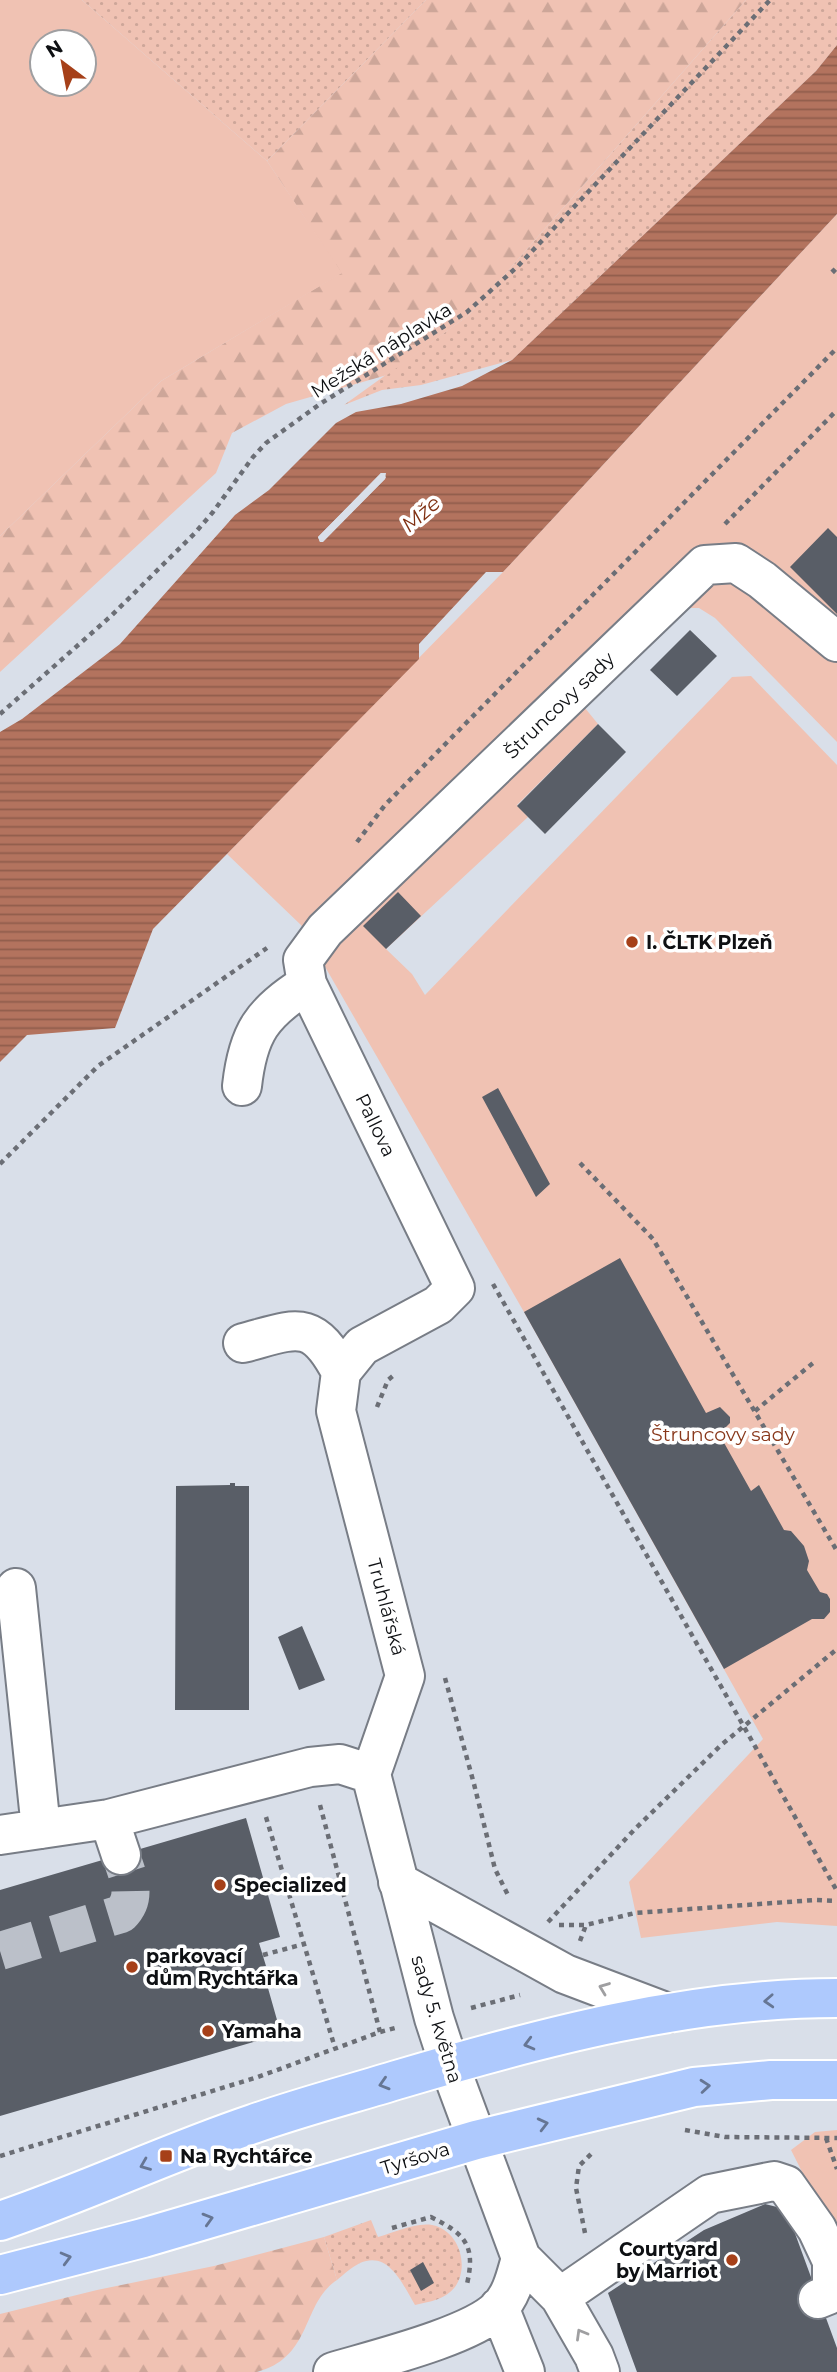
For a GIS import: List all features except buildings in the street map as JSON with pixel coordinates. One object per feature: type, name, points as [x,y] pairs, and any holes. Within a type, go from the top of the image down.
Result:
[{"type":"main road","points":[[0,2221],[254,2123],[449,2064],[573,2032],[668,2013],[744,2002],[837,1998]]},
{"type":"main road","name":"Tyršova","points":[[0,2275],[143,2238],[477,2140],[694,2087],[771,2080],[837,2080]]},
{"type":"street","name":"Štruncovy sady","points":[[242,1086],[245,1056],[256,1030],[276,1005],[296,961],[705,565],[736,563],[762,580],[837,642]]},
{"type":"street","name":"Pallova","points":[[296,961],[473,1283]]},
{"type":"street","points":[[243,1343],[284,1332],[304,1332],[317,1337],[324,1344],[341,1372],[362,1346],[473,1283]]},
{"type":"street","name":"Truhlářská","points":[[341,1372],[336,1411],[405,1676],[371,1774]]},
{"type":"street","points":[[16,1588],[41,1829]]},
{"type":"street","points":[[0,1835],[109,1819],[310,1767],[340,1764],[371,1774]]},
{"type":"street","name":"sady 5. května","points":[[371,1774],[449,2064],[521,2259],[559,2297],[594,2356],[600,2372]]},
{"type":"street","points":[[109,1819],[121,1855]]},
{"type":"street","points":[[398,1882],[565,1974],[668,2013]]},
{"type":"street","points":[[559,2297],[710,2194],[774,2181],[786,2185],[794,2194],[817,2229],[832,2261],[832,2290],[818,2299]]},
{"type":"street","points":[[333,2372],[447,2336],[485,2319],[499,2308],[512,2286],[521,2259]]},
{"type":"street","points":[[499,2308],[525,2372]]},
{"type":"path","name":"Mežská náplavka","points":[[0,714],[111,616],[195,533],[266,443],[320,404],[467,312],[518,266],[770,0]]},
{"type":"path","points":[[354,848],[386,805],[837,348]]},
{"type":"path","points":[[723,526],[837,410]]},
{"type":"path","points":[[0,1164],[98,1066],[296,961]]},
{"type":"path","points":[[580,1163],[653,1239],[837,1551]]},
{"type":"path","points":[[473,1283],[744,1726],[837,1891]]},
{"type":"path","points":[[755,1411],[813,1363]]},
{"type":"path","points":[[376,1409],[388,1380],[397,1373]]},
{"type":"path","points":[[586,1925],[545,1925],[634,1830],[720,1746],[837,1649]]},
{"type":"path","points":[[443,1671],[495,1869],[514,1907]]},
{"type":"path","points":[[0,2156],[258,2077],[380,2032],[310,1767]]},
{"type":"path","points":[[256,1781],[335,2048]]},
{"type":"path","points":[[263,1955],[304,1944]]},
{"type":"path","points":[[682,2129],[725,2137],[837,2138]]},
{"type":"path","points":[[826,2138],[837,2169]]},
{"type":"path","points":[[594,2274],[576,2188],[579,2166],[596,2148]]},
{"type":"path","points":[[392,2228],[431,2217],[456,2229],[469,2245],[472,2264],[465,2292]]},
{"type":"green space","points":[[0,0],[82,0],[267,161],[342,273],[161,381],[0,536]]},
{"type":"green space","points":[[82,0],[426,0],[267,161]]},
{"type":"green space","points":[[426,0],[746,0],[469,315],[387,375],[286,404],[232,433],[216,473],[0,672],[0,536],[161,381],[341,273],[267,161]]},
{"type":"green space","points":[[746,0],[837,0],[837,45],[816,71],[512,360],[421,385],[382,390],[344,405],[469,315]]},
{"type":"green space","name":"Štruncovy sady","points":[[837,214],[837,742],[715,618],[699,608],[684,608],[585,708],[598,724],[517,805],[528,817],[386,949],[412,974],[425,995],[732,677],[751,676],[837,765],[837,1926],[777,1922],[641,1938],[629,1882],[763,1739],[524,1312],[301,925],[227,854],[503,572]]},
{"type":"green space","points":[[837,2130],[837,2241],[791,2150],[815,2132]]},
{"type":"green space","points":[[371,2220],[378,2237],[426,2224],[441,2228],[449,2234],[455,2241],[461,2259],[462,2269],[455,2287],[442,2297],[415,2305],[400,2279],[387,2265],[370,2260],[360,2263],[337,2280],[324,2237]]},
{"type":"green space","points":[[324,2237],[337,2280],[317,2302],[297,2343],[288,2355],[275,2365],[257,2372],[0,2372],[0,2314],[97,2290],[214,2266]]},
{"type":"water","name":"Mže","points":[[837,45],[837,214],[503,572],[486,572],[419,644],[419,659],[153,929],[115,1028],[27,1035],[0,1062],[0,732],[22,719],[120,644],[235,515],[269,490],[336,423],[356,412],[401,404],[462,386],[512,360],[816,71]],"holes":[[[381,473],[386,477],[323,541],[320,542],[318,537]]]},
{"type":"pier","points":[[381,473],[386,473],[385,479],[320,542],[318,537]]},
{"type":"tunnel","points":[[0,1951],[121,1914],[130,1893],[121,1855]]},
{"type":"place","name":"I. ČLTK Plzeň","points":[[632,942]]},
{"type":"place","name":"Specialized","points":[[220,1885]]},
{"type":"place","name":"parkovací dům Rychtářka","points":[[132,1967]]},
{"type":"place","name":"Yamaha","points":[[208,2031]]},
{"type":"place","name":"Na Rychtářce","points":[[166,2156]]},
{"type":"place","name":"Courtyard by Marriot","points":[[732,2260]]}]
